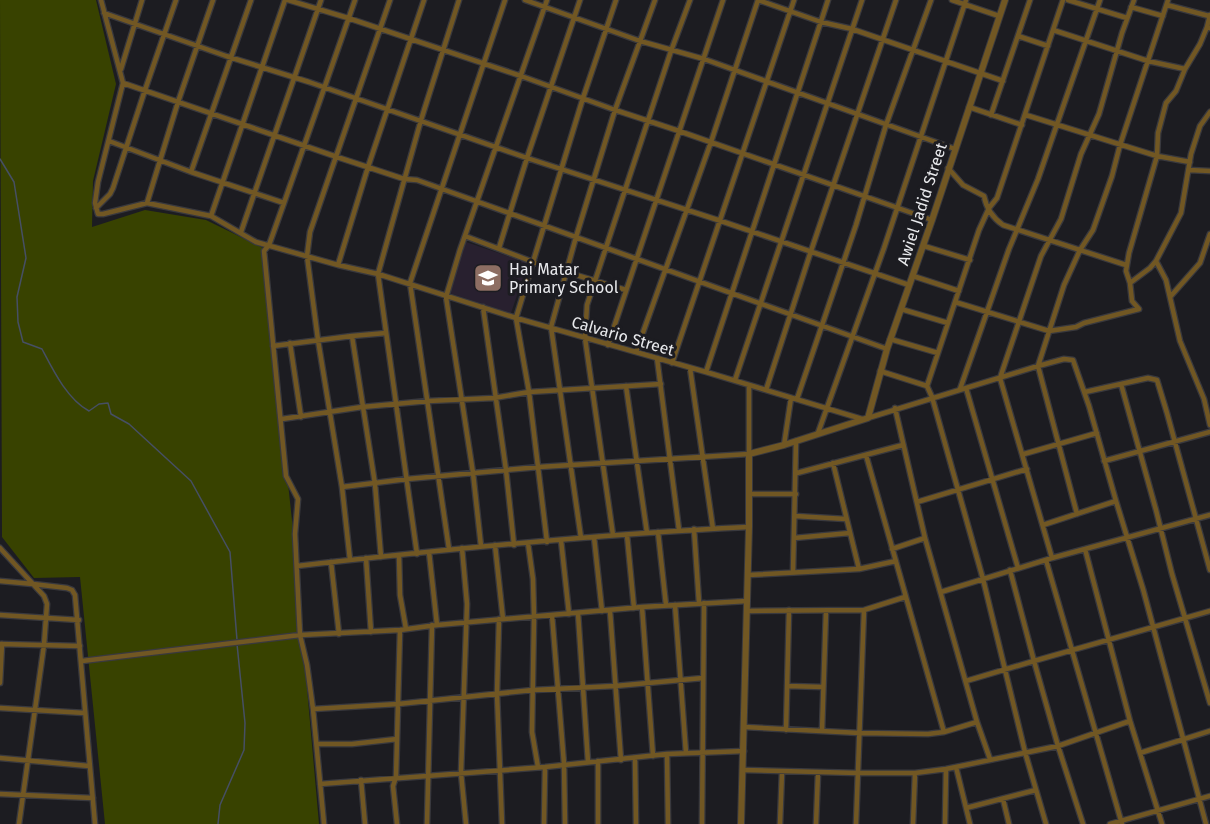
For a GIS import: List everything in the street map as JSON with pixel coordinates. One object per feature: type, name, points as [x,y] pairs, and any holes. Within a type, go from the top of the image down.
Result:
[{"type":"street","points":[[101,0],[123,82],[98,182],[95,208],[96,212],[103,214],[147,203],[213,0]]},
{"type":"street","points":[[120,72],[142,0]]},
{"type":"street","points":[[95,208],[110,194],[176,0]]},
{"type":"street","points":[[191,172],[251,0]]},
{"type":"street","points":[[211,216],[286,0],[380,28],[521,76],[932,220]]},
{"type":"street","points":[[241,232],[321,0]]},
{"type":"street","points":[[324,824],[313,709],[300,635],[295,534],[298,499],[286,476],[264,251],[284,203],[355,0]]},
{"type":"street","points":[[350,560],[342,487],[307,256],[310,232],[390,0]]},
{"type":"street","points":[[338,265],[424,0]]},
{"type":"street","points":[[417,554],[378,274],[420,120],[459,0]]},
{"type":"street","points":[[449,549],[410,283],[505,0]]},
{"type":"street","points":[[525,0],[671,51],[704,59],[955,149]]},
{"type":"street","points":[[481,546],[473,473],[446,297],[547,0]]},
{"type":"street","points":[[499,248],[580,0]]},
{"type":"street","points":[[547,542],[529,392],[516,318],[583,98],[616,0]]},
{"type":"street","points":[[581,538],[551,327],[615,110],[655,0]]},
{"type":"street","points":[[613,536],[585,338],[587,305],[690,0]]},
{"type":"street","points":[[608,345],[723,0]]},
{"type":"street","points":[[636,352],[667,269],[758,0],[821,22],[852,29],[1003,81]]},
{"type":"street","points":[[672,363],[794,0]]},
{"type":"street","points":[[706,372],[828,0]]},
{"type":"street","points":[[735,380],[862,0]]},
{"type":"street","points":[[766,390],[896,0]]},
{"type":"street","points":[[784,445],[794,398],[821,326],[886,125],[931,0]]},
{"type":"street","points":[[952,0],[966,2],[999,16]]},
{"type":"street","name":"Awiel Jadid Street","points":[[865,418],[1005,0]]},
{"type":"street","points":[[991,115],[1030,0]]},
{"type":"street","points":[[1046,824],[1025,752],[983,579],[927,386],[978,230],[988,208],[997,198],[1063,0]]},
{"type":"street","points":[[1068,0],[1127,18]]},
{"type":"street","points":[[1018,568],[963,389],[1016,230],[1038,179],[1100,0]]},
{"type":"street","points":[[1052,558],[1000,378],[1017,321],[1041,256],[1063,213],[1081,154],[1099,114],[1134,0]]},
{"type":"street","points":[[818,434],[966,2]]},
{"type":"street","points":[[955,302],[1049,331],[1076,327],[1139,309],[1132,301],[1126,265],[1157,156],[1158,133],[1166,103],[1176,92],[1185,69],[1208,27],[1210,15],[1168,2],[1093,230],[1080,250],[1064,285],[1049,331],[1038,366],[1077,514]]},
{"type":"street","points":[[1131,7],[1163,16]]},
{"type":"street","points":[[104,14],[420,120],[496,148],[909,285]]},
{"type":"street","points":[[1053,30],[1148,61],[1185,69]]},
{"type":"street","points":[[1018,36],[1048,46]]},
{"type":"street","points":[[123,82],[337,157],[441,188],[887,349]]},
{"type":"street","points":[[969,107],[1022,125]]},
{"type":"street","points":[[1130,283],[1156,261],[1181,213],[1190,162],[1200,126],[1210,112]]},
{"type":"street","points":[[1026,115],[1157,156],[1190,162]]},
{"type":"street","points":[[109,141],[191,172],[284,203]]},
{"type":"street","points":[[948,168],[963,185],[984,196],[995,219],[1016,230],[1126,265]]},
{"type":"street","points":[[1189,170],[1210,171]]},
{"type":"street","name":"Calvario Street","points":[[147,203],[211,216],[256,242],[410,283],[446,297],[483,306],[516,318],[865,418]]},
{"type":"street","points":[[1170,297],[1200,263],[1210,234]]},
{"type":"street","points":[[465,236],[533,262],[626,290]]},
{"type":"street","points":[[924,246],[970,260]]},
{"type":"street","points":[[1156,261],[1166,280],[1180,341],[1204,399],[1210,425]]},
{"type":"street","points":[[913,276],[959,291]]},
{"type":"street","points":[[483,306],[514,544]]},
{"type":"street","points":[[901,309],[948,323]]},
{"type":"street","points":[[273,346],[386,333]]},
{"type":"street","points":[[352,336],[375,484],[381,557]]},
{"type":"street","points":[[890,339],[938,353]]},
{"type":"street","points":[[290,343],[301,417]]},
{"type":"street","points":[[657,358],[679,530]]},
{"type":"street","points":[[342,487],[571,464],[749,454],[784,445],[932,397],[1038,366],[1072,359],[1085,392],[1153,627],[1206,824]]},
{"type":"street","points":[[690,368],[713,529]]},
{"type":"street","points":[[880,371],[927,386]]},
{"type":"street","points":[[1085,392],[1148,378],[1157,380],[1210,570]]},
{"type":"street","points":[[282,419],[362,407],[494,398],[529,392],[661,384]]},
{"type":"street","points":[[1121,384],[1210,703]]},
{"type":"street","points":[[741,824],[749,527],[749,385]]},
{"type":"street","points":[[626,386],[647,533]]},
{"type":"street","points":[[895,408],[925,538],[977,722],[990,759]]},
{"type":"street","points":[[1104,461],[1210,432]]},
{"type":"street","points":[[1023,454],[1096,433]]},
{"type":"street","points":[[793,573],[796,441]]},
{"type":"street","points":[[797,473],[903,445]]},
{"type":"street","points":[[866,455],[944,732]]},
{"type":"street","points":[[833,463],[859,569]]},
{"type":"street","points":[[917,502],[1027,469]]},
{"type":"street","points":[[749,494],[796,494]]},
{"type":"street","points":[[1042,525],[1116,501]]},
{"type":"street","points":[[941,592],[1010,570],[1210,515]]},
{"type":"street","points":[[795,516],[846,519]]},
{"type":"street","points":[[297,567],[481,546],[679,530],[749,527]]},
{"type":"street","points":[[694,529],[702,603],[702,824]]},
{"type":"street","points":[[658,532],[666,605]]},
{"type":"street","points":[[794,538],[850,534]]},
{"type":"street","points":[[627,535],[634,608]]},
{"type":"street","points":[[594,537],[602,611]]},
{"type":"street","points":[[892,549],[925,538]]},
{"type":"street","points":[[561,540],[569,614]]},
{"type":"street","points":[[528,543],[534,617],[532,732],[538,767]]},
{"type":"street","points":[[495,545],[501,619],[496,694],[502,824]]},
{"type":"street","points":[[462,548],[467,623],[461,773],[466,824]]},
{"type":"street","points":[[1085,549],[1130,722],[1162,824]]},
{"type":"street","points":[[0,550],[44,596],[47,604],[44,645],[19,824]]},
{"type":"street","points":[[427,824],[434,625],[429,552]]},
{"type":"street","points":[[399,555],[400,595],[406,629]]},
{"type":"street","points":[[366,558],[371,632]]},
{"type":"street","points":[[1046,560],[1122,823]]},
{"type":"street","points":[[748,575],[859,569],[896,561]]},
{"type":"street","points":[[331,562],[339,634]]},
{"type":"street","points":[[1010,570],[1058,746],[1083,824]]},
{"type":"street","points":[[0,581],[51,585],[72,590],[77,601],[95,824]]},
{"type":"street","points":[[747,611],[864,610],[905,597]]},
{"type":"street","points":[[82,660],[300,635],[400,630],[642,607],[747,601]]},
{"type":"street","points":[[675,605],[686,753]]},
{"type":"street","points":[[642,607],[653,756]]},
{"type":"street","points":[[786,730],[789,610]]},
{"type":"street","points":[[856,824],[864,610]]},
{"type":"street","points":[[610,611],[621,760]]},
{"type":"street","points":[[822,731],[826,611]]},
{"type":"street","points":[[966,681],[1210,611]]},
{"type":"street","points":[[578,613],[588,762]]},
{"type":"street","points":[[0,615],[79,621]]},
{"type":"street","points":[[552,615],[564,764],[565,824]]},
{"type":"street","points":[[397,824],[393,786],[396,777],[400,630]]},
{"type":"street","points":[[0,684],[1,644],[80,646]]},
{"type":"street","points":[[313,709],[703,678]]},
{"type":"street","points":[[1204,680],[1210,678]]},
{"type":"street","points":[[787,686],[823,687]]},
{"type":"street","points":[[0,708],[85,713]]},
{"type":"street","points":[[744,728],[928,734],[944,732],[977,722]]},
{"type":"street","points":[[743,770],[915,773],[946,769],[1058,746],[1130,722]]},
{"type":"street","points":[[1140,753],[1210,731]]},
{"type":"street","points":[[317,744],[352,744],[397,739]]},
{"type":"street","points":[[320,784],[545,767],[667,754],[744,751]]},
{"type":"street","points":[[667,754],[668,824]]},
{"type":"street","points":[[0,758],[89,766]]},
{"type":"street","points":[[635,758],[636,824]]},
{"type":"street","points":[[598,761],[598,824]]},
{"type":"street","points":[[544,824],[545,767]]},
{"type":"street","points":[[956,767],[970,824]]},
{"type":"street","points":[[945,824],[946,769]]},
{"type":"street","points":[[780,824],[782,772]]},
{"type":"street","points":[[816,824],[818,773]]},
{"type":"street","points":[[913,824],[915,773]]},
{"type":"street","points":[[361,780],[365,824]]},
{"type":"street","points":[[966,808],[1036,790]]},
{"type":"street","points":[[0,794],[93,798]]},
{"type":"street","points":[[1110,824],[1122,823],[1210,796]]},
{"type":"street","points":[[1003,800],[1009,824]]},
{"type":"shaded area","name":"Hai Matar Primary School","points":[[466,242],[528,263],[511,313],[449,293]]},
{"type":"green space","points":[[0,0],[96,0],[116,84],[93,181],[92,227],[145,210],[206,220],[263,248],[293,530],[319,824],[105,824],[80,577],[34,578],[2,537]]},
{"type":"waterway","points":[[0,159],[14,182],[26,258],[17,297],[18,322],[23,342],[42,349],[61,383],[81,406],[89,411],[99,404],[108,403],[111,414],[129,424],[191,481],[230,552],[237,640]]},
{"type":"waterway","points":[[218,824],[220,805],[244,750],[245,723],[237,644]]},
{"type":"place","name":"Hai Matar Primary School","points":[[488,278]]}]
